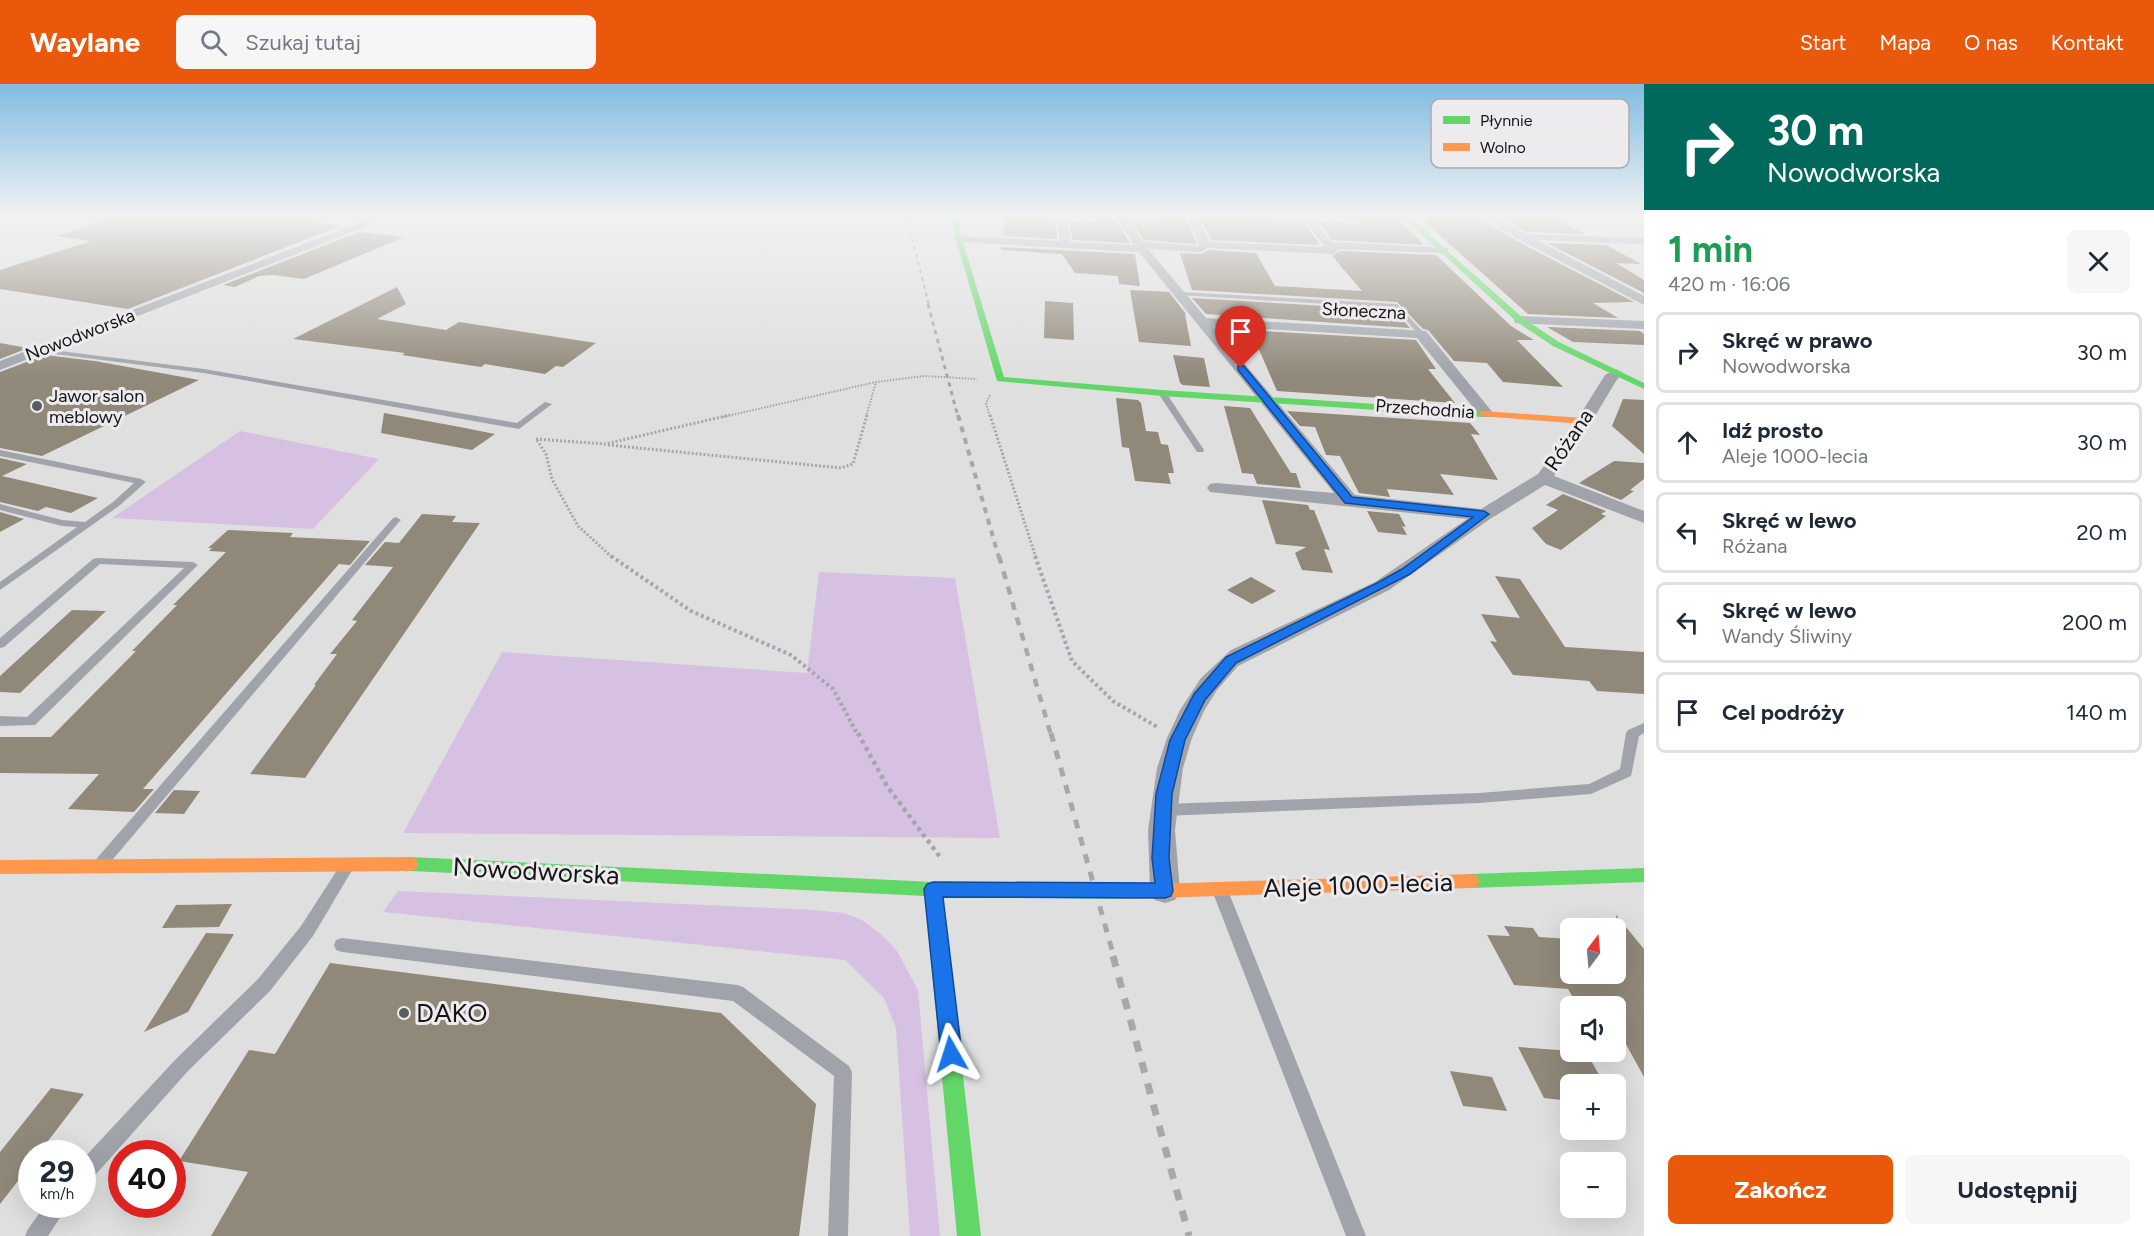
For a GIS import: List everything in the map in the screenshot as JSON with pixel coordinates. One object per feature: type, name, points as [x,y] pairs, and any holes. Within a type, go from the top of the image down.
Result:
[{"type":"street","name":"Nowodworska","points":[[0,366],[248,269]]},
{"type":"street","points":[[968,269],[999,379]]},
{"type":"street","points":[[1159,269],[1349,500]]},
{"type":"street","points":[[1464,269],[1520,320],[1556,344],[1644,386]]},
{"type":"street","points":[[1582,269],[1644,302]]},
{"type":"street","points":[[1520,320],[1644,325]]},
{"type":"street","name":"Słoneczna","points":[[1202,322],[1421,334],[1486,414]]},
{"type":"street","name":"Różana","points":[[1165,891],[1160,858],[1164,794],[1178,740],[1200,698],[1231,660],[1390,581],[1484,514],[1544,478],[1575,436],[1610,378],[1616,373]]},
{"type":"street","name":"Przechodnia","points":[[999,379],[1162,393],[1583,421]]},
{"type":"street","points":[[1544,478],[1644,517]]},
{"type":"street","points":[[1216,488],[1484,514]]},
{"type":"street","name":"Nowodworska","points":[[0,867],[402,864],[933,889],[1073,890]]},
{"type":"street","name":"Aleje 1000-lecia","points":[[1073,890],[1165,891],[1644,875]]},
{"type":"street","points":[[933,889],[969,1236]]},
{"type":"lane","points":[[1180,294],[1397,306],[1421,334]]},
{"type":"lane","points":[[39,350],[204,371],[519,426],[548,404]]},
{"type":"lane","points":[[1162,393],[1200,450]]},
{"type":"lane","points":[[0,453],[141,482],[116,504],[0,587]]},
{"type":"lane","points":[[0,507],[62,523],[86,525]]},
{"type":"lane","points":[[99,867],[396,520]]},
{"type":"lane","points":[[0,644],[97,561],[193,565],[30,722],[0,721]]},
{"type":"lane","points":[[1163,810],[1479,798],[1591,789],[1626,772],[1633,733],[1644,728]]},
{"type":"lane","points":[[96,1160],[182,1065],[264,986],[307,931],[332,894],[348,864]]},
{"type":"lane","points":[[1219,889],[1356,1236]]},
{"type":"lane","points":[[342,945],[736,993],[843,1072],[838,1236]]},
{"type":"lane","points":[[34,1236],[48,1218]]},
{"type":"path","points":[[605,444],[876,382],[924,376],[999,379],[986,403],[1053,612],[1072,661],[1113,700],[1178,740]]},
{"type":"path","points":[[876,382],[853,464],[841,468],[536,439],[546,454],[552,479],[578,526],[621,565],[691,611],[791,656],[833,689],[887,786],[936,854],[946,860]]},
{"type":"shaded area","points":[[240,431],[379,459],[313,529],[112,518]]},
{"type":"shaded area","points":[[819,572],[955,578],[1000,838],[403,833],[502,652],[807,673]]},
{"type":"shaded area","points":[[398,891],[815,910],[843,913],[862,920],[883,936],[897,951],[918,990],[940,1236],[910,1236],[896,1028],[884,998],[845,960],[383,912]]},
{"type":"building","points":[[231,269],[128,309],[0,289],[0,270]]},
{"type":"building","points":[[265,269],[328,269],[304,279],[273,275],[259,276],[235,287],[223,285]]},
{"type":"building","points":[[1072,269],[1137,269],[1140,286],[1119,284],[1118,276],[1075,273]]},
{"type":"building","points":[[1185,269],[1265,269],[1275,286],[1362,291],[1343,269],[1451,269],[1511,326],[1534,340],[1517,340],[1563,387],[1503,382],[1487,363],[1454,361],[1428,330],[1423,329],[1397,302],[1192,290]]},
{"type":"building","points":[[1477,269],[1570,269],[1634,302],[1593,303],[1618,318],[1528,314]]},
{"type":"building","points":[[1597,269],[1625,269],[1644,280],[1644,293]]},
{"type":"building","points":[[397,287],[406,304],[377,319],[446,330],[459,322],[596,343],[563,367],[556,366],[545,374],[485,364],[481,367],[402,355],[405,353],[293,339]]},
{"type":"building","points":[[1130,290],[1169,292],[1186,314],[1191,346],[1139,342]]},
{"type":"building","points":[[1192,298],[1394,310],[1410,328],[1206,314]]},
{"type":"building","points":[[1045,301],[1073,303],[1074,340],[1044,338]]},
{"type":"building","points":[[1547,327],[1640,331],[1644,334],[1644,345],[1573,342]]},
{"type":"building","points":[[1229,329],[1416,340],[1436,369],[1428,369],[1455,403],[1277,391],[1254,338],[1232,337]]},
{"type":"building","points":[[0,343],[28,348],[0,359]]},
{"type":"building","points":[[45,355],[95,361],[199,380],[42,456],[0,448],[0,372]]},
{"type":"building","points":[[1173,355],[1204,358],[1210,387],[1180,383]]},
{"type":"building","points":[[1116,398],[1138,400],[1141,403],[1146,431],[1158,432],[1161,444],[1168,445],[1174,473],[1168,473],[1171,484],[1135,481],[1129,448],[1122,447]]},
{"type":"building","points":[[1623,399],[1644,400],[1644,454],[1612,426]]},
{"type":"building","points":[[1224,406],[1250,408],[1291,473],[1296,473],[1301,488],[1257,484],[1253,474],[1242,473]]},
{"type":"building","points":[[1287,411],[1470,423],[1480,435],[1471,434],[1498,480],[1440,474],[1454,495],[1387,489],[1390,497],[1359,493],[1340,456],[1326,455],[1315,427],[1300,426]]},
{"type":"building","points":[[384,413],[495,434],[472,450],[381,433]]},
{"type":"building","points":[[0,458],[27,464],[2,476],[98,498],[71,513],[46,507],[38,511],[0,502]]},
{"type":"building","points":[[1614,461],[1644,463],[1644,479],[1630,490],[1634,491],[1621,500],[1579,483]]},
{"type":"building","points":[[1563,494],[1606,511],[1601,514],[1606,516],[1561,550],[1546,544],[1532,528],[1558,510],[1546,505]]},
{"type":"building","points":[[1262,500],[1308,505],[1310,510],[1314,510],[1330,550],[1324,549],[1333,573],[1302,570],[1295,553],[1306,547],[1276,544]]},
{"type":"building","points":[[1367,511],[1399,514],[1406,527],[1402,526],[1407,535],[1378,532]]},
{"type":"building","points":[[0,512],[24,519],[0,532]]},
{"type":"building","points":[[422,514],[456,516],[452,522],[480,523],[305,778],[250,774],[316,685],[314,685],[337,654],[330,654],[357,621],[352,620],[393,567],[365,565],[385,542],[399,543]]},
{"type":"building","points":[[228,530],[293,533],[290,537],[370,541],[350,565],[339,564],[143,789],[154,789],[134,812],[68,809],[99,774],[0,773],[0,737],[51,737],[136,651],[132,651],[177,605],[173,605],[226,552],[209,551],[212,548],[208,548]]},
{"type":"building","points":[[1495,576],[1520,579],[1565,647],[1644,652],[1644,694],[1597,691],[1589,681],[1513,675],[1490,641],[1497,642],[1481,614],[1520,618]]},
{"type":"building","points":[[1251,577],[1276,591],[1252,604],[1227,590]]},
{"type":"building","points":[[72,610],[106,611],[20,693],[0,692],[0,676]]},
{"type":"building","points":[[174,790],[200,791],[184,814],[155,813]]},
{"type":"building","points":[[232,904],[219,927],[162,928],[176,905]]},
{"type":"building","points":[[1504,926],[1533,928],[1539,937],[1560,938],[1560,984],[1626,984],[1626,927],[1644,949],[1644,1077],[1626,1044],[1626,996],[1572,996],[1568,989],[1514,985],[1487,935],[1510,936]]},
{"type":"building","points":[[206,933],[234,934],[188,1012],[144,1032]]},
{"type":"building","points":[[330,963],[721,1013],[816,1104],[799,1236],[211,1236],[248,1172],[186,1162],[186,1150],[249,1050],[275,1054]]},
{"type":"building","points":[[1518,1047],[1560,1050],[1560,1062],[1592,1062],[1599,1074],[1560,1074],[1560,1100],[1544,1098]]},
{"type":"building","points":[[1450,1071],[1492,1077],[1507,1111],[1463,1106]]},
{"type":"building","points":[[51,1088],[84,1094],[49,1140],[18,1140],[18,1181],[0,1204],[0,1152]]},
{"type":"railway","points":[[920,269],[929,305]]},
{"type":"railway","points":[[928,304],[958,417]]},
{"type":"railway","points":[[958,415],[999,558]]},
{"type":"railway","points":[[999,556],[1051,735]]},
{"type":"railway","points":[[1051,733],[1114,957]]},
{"type":"railway","points":[[1113,956],[1189,1236]]},
{"type":"traffic: fast","points":[[968,269],[1000,379],[1162,393],[1483,414]]},
{"type":"traffic: fast","points":[[1463,269],[1520,320],[1556,344],[1644,386]]},
{"type":"traffic: fast","points":[[410,864],[933,889],[1125,892]]},
{"type":"traffic: fast","points":[[1471,881],[1644,875]]},
{"type":"traffic: fast","points":[[933,889],[969,1236]]},
{"type":"traffic: slow","points":[[1483,414],[1583,421]]},
{"type":"traffic: slow","points":[[0,867],[410,864]]},
{"type":"traffic: slow","points":[[1125,892],[1471,881]]},
{"type":"place","name":"Jawor salon meblowy","points":[[37,406]]},
{"type":"place","name":"DAKO","points":[[404,1013]]},
{"type":"route","points":[[951,1054],[933,889],[1165,891],[1160,858],[1164,794],[1178,740],[1188,717],[1200,698],[1231,660],[1382,586],[1406,572],[1484,514],[1349,500],[1241,368]]}]
